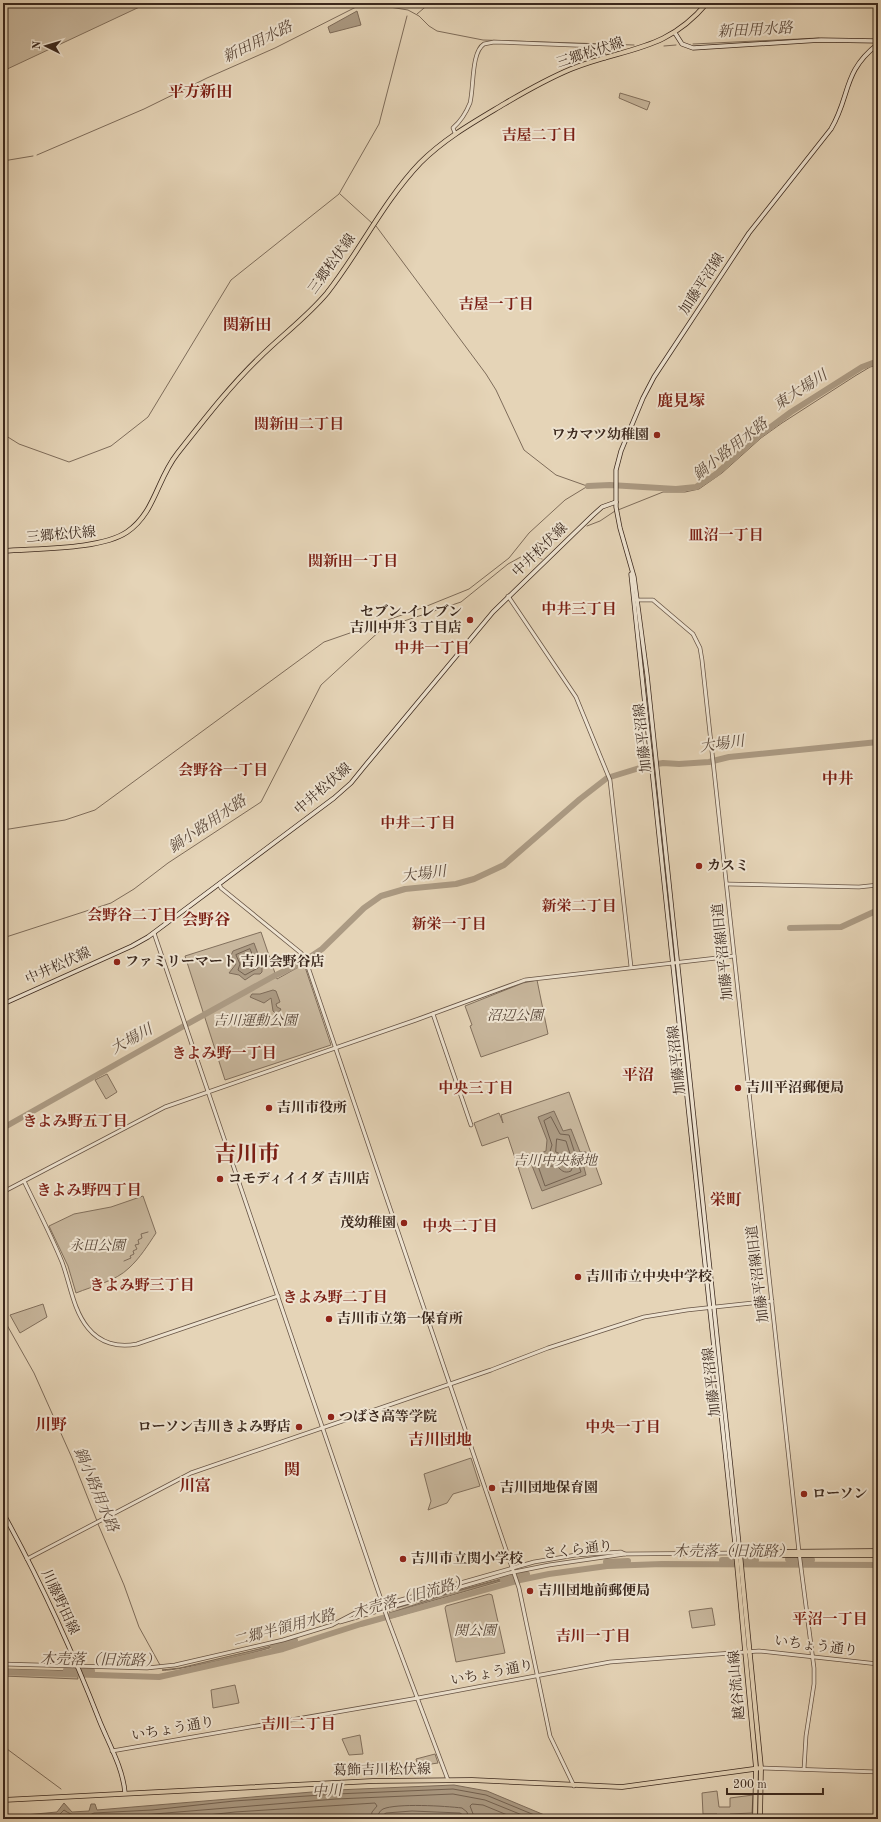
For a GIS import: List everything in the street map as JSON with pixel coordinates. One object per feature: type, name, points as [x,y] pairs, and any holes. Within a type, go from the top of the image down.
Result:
[{"type":"main road","name":"三郷松伏線","points":[[3,551],[100,543],[120,536],[133,528],[150,508],[167,469],[177,453],[250,367],[327,292],[406,178],[431,153],[455,133],[546,80],[604,58],[653,44],[675,33],[694,18],[707,3]]},
{"type":"main road","name":"加藤平沼線","points":[[675,33],[682,44],[693,48],[828,40],[878,42]]},
{"type":"main road","name":"加藤平沼線","points":[[739,1555],[716,1307],[654,758],[636,600],[630,565],[620,528],[616,502],[616,470],[619,456],[650,384],[749,233],[831,129],[840,111],[853,70],[865,54],[878,42]]},
{"type":"main road","name":"中井松伏線","points":[[3,1004],[132,946],[154,933],[345,788],[473,635],[508,596],[595,513],[606,505],[616,502]]},
{"type":"main road","name":"加藤平沼線","points":[[676,962],[710,1307],[739,1555]]},
{"type":"main road","name":"川藤野田線","points":[[3,1513],[27,1559],[83,1678],[123,1780],[125,1793]]},
{"type":"main road","points":[[800,1555],[878,1551]]},
{"type":"main road","points":[[739,1555],[746,1552],[800,1555],[878,1555]]},
{"type":"main road","name":"越谷流山線","points":[[739,1555],[742,1566],[748,1651]]},
{"type":"main road","name":"越谷流山線","points":[[739,1555],[758,1768],[760,1819]]},
{"type":"main road","name":"越谷流山線","points":[[755,1819],[758,1768]]},
{"type":"main road","name":"葛飾吉川松伏線","points":[[3,1800],[332,1782],[448,1780],[622,1787],[758,1768]]},
{"type":"street","points":[[455,133],[453,128],[463,117],[470,101],[477,53],[484,44],[494,42],[597,46],[602,49],[604,58]]},
{"type":"street","points":[[508,596],[576,697],[608,773],[631,967]]},
{"type":"street","name":"加藤平沼線旧道","points":[[636,600],[650,598],[658,602],[688,629],[696,638],[702,660],[801,1566],[813,1656],[814,1684],[807,1729],[804,1769]]},
{"type":"street","points":[[219,884],[221,888],[305,959],[513,1574],[517,1582],[523,1602],[550,1736],[574,1786]]},
{"type":"street","points":[[727,884],[859,887],[878,884]]},
{"type":"street","points":[[154,933],[384,1610],[448,1780]]},
{"type":"street","points":[[3,1192],[159,1110],[433,1014],[525,980],[734,956]]},
{"type":"street","points":[[433,1014],[471,1125]]},
{"type":"street","points":[[24,1181],[59,1256],[80,1316],[92,1332],[103,1340],[123,1346],[137,1344],[278,1296]]},
{"type":"street","points":[[27,1559],[185,1476],[622,1323],[670,1312],[772,1301]]},
{"type":"street","name":"さくら通り","points":[[338,1622],[355,1613],[383,1604],[511,1568],[576,1555],[621,1552],[625,1554]]},
{"type":"street","points":[[625,1554],[739,1555]]},
{"type":"street","name":"さくら通り","points":[[3,1664],[78,1668],[147,1668],[175,1665],[257,1646],[338,1622],[549,1564],[625,1554]]},
{"type":"street","name":"いちょう通り","points":[[112,1751],[418,1698],[610,1662],[748,1651],[778,1652],[878,1664]]},
{"type":"street","points":[[758,1768],[878,1772]]},
{"type":"green space","points":[[11,3],[148,3],[3,71],[3,10]]},
{"type":"green space","points":[[620,93],[650,102],[647,110],[619,98]]},
{"type":"green space","name":"吉川運動公園","points":[[261,932],[277,979],[304,964],[331,1045],[225,1080],[185,956]]},
{"type":"green space","name":"沼辺公園","points":[[537,980],[548,1034],[481,1057],[470,1026],[472,1025],[465,1006],[523,983]]},
{"type":"green space","points":[[107,1074],[117,1092],[106,1099],[95,1080]]},
{"type":"green space","name":"吉川中央緑地","points":[[569,1092],[602,1184],[532,1209],[508,1137],[482,1146],[474,1123],[499,1113],[503,1123],[501,1115]]},
{"type":"green space","name":"永田公園","points":[[143,1196],[156,1233],[147,1247],[124,1273],[104,1283],[76,1293],[68,1266],[49,1226],[74,1214],[111,1207]]},
{"type":"green space","points":[[43,1304],[47,1317],[20,1333],[10,1315]]},
{"type":"green space","points":[[471,1458],[480,1486],[453,1494],[447,1503],[428,1510],[431,1501],[424,1474]]},
{"type":"green space","points":[[511,1576],[514,1583],[391,1618],[389,1610]]},
{"type":"green space","name":"関公園","points":[[489,1594],[492,1595],[505,1653],[456,1662],[445,1608],[446,1606]]},
{"type":"green space","points":[[712,1608],[715,1625],[692,1628],[689,1611]]},
{"type":"green space","points":[[3,1669],[76,1671],[78,1679],[3,1676]]},
{"type":"green space","points":[[235,1685],[239,1703],[213,1708],[211,1690]]},
{"type":"green space","points":[[360,1735],[363,1754],[349,1755],[342,1739]]},
{"type":"green space","points":[[435,1754],[438,1763],[418,1766],[416,1759]]},
{"type":"green space","points":[[717,1791],[719,1807],[730,1807],[730,1798],[753,1795],[752,1813],[730,1814],[729,1819],[717,1819],[717,1814],[703,1814],[702,1793]]},
{"type":"water","points":[[357,11],[361,25],[330,33],[328,27]]},
{"type":"water","points":[[254,943],[262,965],[262,972],[260,974],[254,974],[245,980],[239,975],[229,973],[236,964],[232,958],[229,960],[233,951]]},
{"type":"water","points":[[273,990],[276,991],[280,1002],[276,1004],[277,1007],[281,1009],[277,1015],[273,1011],[271,998],[264,1003],[250,997],[252,994],[260,994]]},
{"type":"water","points":[[554,1111],[563,1131],[571,1129],[580,1152],[587,1153],[581,1156],[586,1175],[542,1191],[529,1158],[546,1151],[547,1140],[538,1117]]},
{"type":"water","points":[[511,1578],[390,1613],[450,1593]]},
{"type":"water","points":[[280,1644],[260,1651],[222,1660],[183,1668],[162,1670],[180,1668]]},
{"type":"water","name":"中川","points":[[454,1785],[487,1791],[554,1819],[466,1819],[459,1817],[413,1815],[369,1819],[337,1819],[337,1817],[308,1819],[3,1819],[3,1817],[57,1812],[64,1803],[72,1812],[89,1811],[91,1804],[95,1804],[97,1810],[336,1790]]},
{"type":"waterway","points":[[417,14],[430,3]]},
{"type":"waterway","name":"新田用水路","points":[[37,155],[144,109],[207,78],[275,48],[360,5],[371,4],[408,10],[419,16],[429,26],[437,31],[483,40],[634,45]]},
{"type":"waterway","points":[[3,434],[19,444],[69,462],[111,446],[148,417],[231,280],[339,194],[379,124],[407,16]]},
{"type":"waterway","name":"新田用水路","points":[[693,44],[819,38]]},
{"type":"waterway","name":"新田用水路","points":[[664,46],[676,45]]},
{"type":"waterway","name":"新田用水路","points":[[3,161],[33,156]]},
{"type":"waterway","points":[[340,194],[373,224]]},
{"type":"waterway","points":[[376,226],[486,374],[496,390],[524,450],[556,475],[587,486]]},
{"type":"waterway","name":"鍋小路用水路","points":[[588,486],[610,485],[676,489],[696,487],[716,474],[756,438],[791,412],[862,367],[878,361]]},
{"type":"waterway","name":"鍋小路用水路","points":[[618,510],[663,492],[685,492],[699,489],[722,473],[761,438],[782,423],[855,376],[870,367],[878,365]]},
{"type":"waterway","points":[[3,830],[65,820],[95,810],[324,642],[422,608],[469,589],[509,558],[529,533],[565,500],[588,486]]},
{"type":"waterway","name":"鍋小路用水路","points":[[587,526],[600,521],[615,511]]},
{"type":"waterway","name":"鍋小路用水路","points":[[3,938],[111,903],[134,889],[168,863],[261,802],[321,685],[383,628],[461,602],[508,564],[528,553],[542,559]]},
{"type":"waterway","name":"大場川","points":[[3,1128],[274,976],[301,963],[322,949],[364,908],[381,896],[405,889],[456,884],[474,879],[504,865],[580,799],[607,778],[646,766],[663,763],[679,764],[709,762],[729,757],[878,742]]},
{"type":"waterway","points":[[790,928],[841,927],[878,910]]},
{"type":"waterway","points":[[124,1261],[131,1258],[130,1256],[134,1254],[133,1251],[137,1249],[135,1245],[139,1244],[138,1240],[142,1238],[141,1234],[148,1232]]},
{"type":"waterway","name":"鍋小路用水路","points":[[3,1318],[34,1373],[72,1458],[97,1521]]},
{"type":"waterway","name":"鍋小路用水路","points":[[98,1524],[124,1585],[139,1627],[160,1665]]},
{"type":"waterway","name":"二郷半領用水路","points":[[788,1559],[812,1560]]},
{"type":"waterway","name":"二郷半領用水路","points":[[722,1560],[756,1560]]},
{"type":"waterway","name":"二郷半領用水路","points":[[606,1562],[628,1561]]},
{"type":"waterway","name":"二郷半領用水路","points":[[3,1672],[159,1677],[283,1649],[361,1624],[520,1580],[549,1574],[607,1566],[662,1564],[878,1565]]},
{"type":"waterway","name":"二郷半領用水路","points":[[503,1580],[527,1574]]},
{"type":"waterway","name":"二郷半領用水路","points":[[273,1646],[295,1640]]},
{"type":"waterway","name":"二郷半領用水路","points":[[66,1670],[92,1671]]},
{"type":"waterway","points":[[3,1746],[61,1789]]},
{"type":"place","name":"ワカマツ幼稚園","points":[[657,435]]},
{"type":"place","name":"セブン-イレブン 吉川中井３丁目店","points":[[470,620]]},
{"type":"place","name":"カスミ","points":[[699,866]]},
{"type":"place","name":"ファミリーマート 吉川会野谷店","points":[[117,962]]},
{"type":"place","name":"吉川平沼郵便局","points":[[738,1088]]},
{"type":"place","name":"吉川市役所","points":[[269,1108]]},
{"type":"place","name":"コモディイイダ 吉川店","points":[[220,1179]]},
{"type":"place","name":"茂幼稚園","points":[[404,1223]]},
{"type":"place","name":"吉川市立中央中学校","points":[[578,1277]]},
{"type":"place","name":"吉川市立第一保育所","points":[[329,1319]]},
{"type":"place","name":"つばさ高等学院","points":[[331,1417]]},
{"type":"place","name":"ローソン吉川きよみ野店","points":[[299,1427]]},
{"type":"place","name":"吉川団地保育園","points":[[492,1488]]},
{"type":"place","name":"ローソン","points":[[804,1494]]},
{"type":"place","name":"吉川市立関小学校","points":[[403,1559]]},
{"type":"place","name":"吉川団地前郵便局","points":[[530,1591]]},
{"type":"district","name":"平方新田","points":[[200,93]]},
{"type":"district","name":"吉屋二丁目","points":[[539,136]]},
{"type":"district","name":"吉屋一丁目","points":[[496,305]]},
{"type":"district","name":"関新田","points":[[247,326]]},
{"type":"district","name":"鹿見塚","points":[[681,402]]},
{"type":"district","name":"関新田二丁目","points":[[299,425]]},
{"type":"district","name":"皿沼一丁目","points":[[726,536]]},
{"type":"district","name":"関新田一丁目","points":[[353,562]]},
{"type":"district","name":"中井三丁目","points":[[579,610]]},
{"type":"district","name":"中井一丁目","points":[[432,649]]},
{"type":"district","name":"会野谷一丁目","points":[[223,771]]},
{"type":"district","name":"中井","points":[[838,780]]},
{"type":"district","name":"中井二丁目","points":[[418,824]]},
{"type":"district","name":"新栄二丁目","points":[[579,907]]},
{"type":"district","name":"会野谷二丁目","points":[[132,916]]},
{"type":"district","name":"会野谷","points":[[206,921]]},
{"type":"district","name":"新栄一丁目","points":[[449,925]]},
{"type":"district","name":"きよみ野一丁目","points":[[224,1054]]},
{"type":"district","name":"平沼","points":[[638,1076]]},
{"type":"district","name":"中央三丁目","points":[[476,1089]]},
{"type":"district","name":"きよみ野五丁目","points":[[75,1122]]},
{"type":"district","name":"吉川市","points":[[247,1155]]},
{"type":"district","name":"きよみ野四丁目","points":[[89,1191]]},
{"type":"district","name":"栄町","points":[[726,1201]]},
{"type":"district","name":"中央二丁目","points":[[460,1227]]},
{"type":"district","name":"きよみ野三丁目","points":[[142,1286]]},
{"type":"district","name":"きよみ野二丁目","points":[[335,1298]]},
{"type":"district","name":"川野","points":[[51,1426]]},
{"type":"district","name":"中央一丁目","points":[[623,1428]]},
{"type":"district","name":"吉川団地","points":[[440,1441]]},
{"type":"district","name":"関","points":[[292,1471]]},
{"type":"district","name":"川富","points":[[195,1487]]},
{"type":"district","name":"平沼一丁目","points":[[830,1620]]},
{"type":"district","name":"吉川一丁目","points":[[593,1637]]},
{"type":"district","name":"吉川二丁目","points":[[298,1725]]},
{"type":"water label","name":"東大場川","points":[[801,391]]},
{"type":"water label","name":"木売落（旧流路）","points":[[733,1552]]},
{"type":"water label","name":"木売落（旧流路）","points":[[411,1598]]},
{"type":"water label","name":"木売落（旧流路）","points":[[100,1661]]}]
